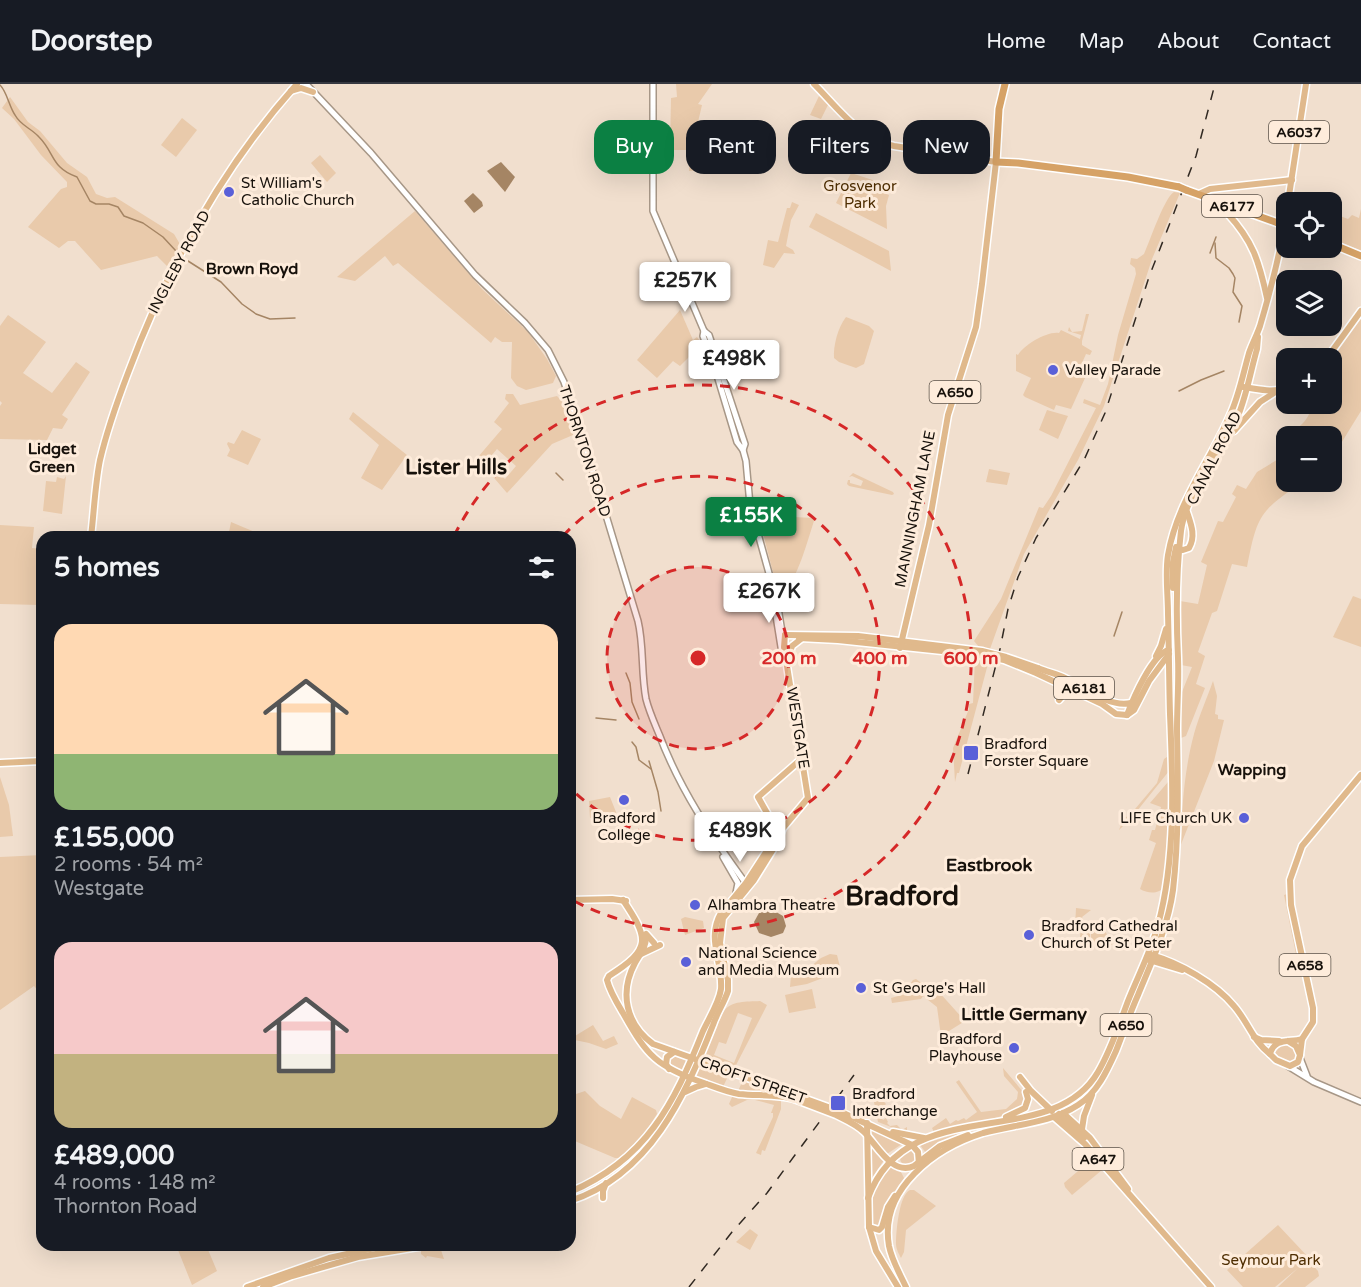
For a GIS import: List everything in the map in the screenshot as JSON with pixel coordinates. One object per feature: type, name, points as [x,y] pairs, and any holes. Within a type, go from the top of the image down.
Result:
[{"type":"highway","name":"MANNINGHAM LANE","points":[[996,162],[999,109],[1005,84]]},
{"type":"highway","name":"A6177","points":[[996,162],[1128,177],[1183,189],[1276,222]]},
{"type":"highway","points":[[1342,248],[1361,256]]},
{"type":"main road","name":"INGLEBY ROAD","points":[[91,531],[100,460],[115,409],[143,332],[174,264],[237,160],[297,84]]},
{"type":"main road","name":"THORNTON ROAD","points":[[306,84],[400,186],[475,275],[534,332],[553,359],[564,382],[579,426],[638,621],[647,701],[665,750],[684,791],[747,885]]},
{"type":"main road","name":"WESTGATE","points":[[653,84],[653,211],[704,331],[709,334],[745,444],[743,450],[750,505],[777,602],[788,661],[808,798],[783,828],[780,836]]},
{"type":"main road","name":"A6177","points":[[814,84],[860,131],[885,145],[996,162]]},
{"type":"main road","name":"A6037","points":[[1290,192],[1305,84]]},
{"type":"main road","points":[[291,89],[302,88],[313,92]]},
{"type":"main road","name":"MANNINGHAM LANE","points":[[903,645],[929,525],[948,415],[976,327],[996,162]]},
{"type":"main road","points":[[1198,194],[1210,189],[1292,180]]},
{"type":"main road","points":[[1227,204],[1227,213],[1251,243],[1262,276],[1267,301]]},
{"type":"main road","name":"CANAL ROAD","points":[[1146,675],[1162,653],[1169,652],[1167,570],[1187,511],[1198,486],[1224,442],[1235,411],[1267,301],[1277,258]]},
{"type":"main road","points":[[1334,348],[1361,311]]},
{"type":"main road","name":"CANAL ROAD","points":[[1243,387],[1257,349],[1258,330]]},
{"type":"main road","points":[[1249,374],[1260,402]]},
{"type":"main road","points":[[1243,387],[1276,391]]},
{"type":"main road","points":[[1224,442],[1260,402],[1276,392]]},
{"type":"main road","points":[[1235,411],[1244,414],[1250,412]]},
{"type":"main road","name":"CANAL ROAD","points":[[1178,658],[1175,549],[1192,485],[1235,411]]},
{"type":"main road","points":[[1175,549],[1189,548],[1192,540],[1187,511]]},
{"type":"main road","name":"A650","points":[[898,1287],[876,1251],[868,1227],[868,1198],[875,1180],[896,1154],[926,1138],[991,1122],[1057,1113],[1096,1076],[1104,1062],[1128,1000],[1150,958],[1164,898],[1170,830],[1172,772],[1169,652],[1173,639],[1175,549]]},
{"type":"main road","points":[[772,586],[777,592],[786,595]]},
{"type":"main road","name":"CANAL ROAD","points":[[1134,704],[1161,646],[1168,615]]},
{"type":"main road","points":[[892,641],[905,631],[916,643]]},
{"type":"main road","name":"A6181","points":[[783,637],[840,634],[892,641],[903,645],[916,643],[965,648],[981,653]]},
{"type":"main road","name":"A6181","points":[[783,637],[903,645],[1006,657],[1102,704],[1116,714],[1128,714]]},
{"type":"main road","points":[[788,661],[792,646],[802,638]]},
{"type":"main road","points":[[955,652],[965,648]]},
{"type":"main road","points":[[1169,652],[1178,658]]},
{"type":"main road","name":"A6181","points":[[1128,714],[1169,652]]},
{"type":"main road","name":"A650","points":[[906,1287],[895,1264],[888,1224],[892,1210],[904,1188],[928,1154],[952,1140],[1036,1121],[1079,1104],[1093,1092],[1115,1052],[1170,903],[1179,798],[1178,658]]},
{"type":"main road","name":"A6181","points":[[1037,671],[1065,678],[1112,702],[1128,714]]},
{"type":"main road","points":[[1155,672],[1166,676],[1169,693]]},
{"type":"main road","points":[[1065,678],[1068,684],[1088,697]]},
{"type":"main road","points":[[1059,700],[1069,692],[1088,697]]},
{"type":"main road","name":"A6181","points":[[1112,702],[1134,704]]},
{"type":"main road","points":[[780,836],[758,797],[795,765],[802,753]]},
{"type":"main road","points":[[1172,772],[1178,759]]},
{"type":"main road","points":[[0,763],[36,761]]},
{"type":"main road","points":[[795,765],[804,773]]},
{"type":"main road","name":"A658","points":[[1300,1056],[1302,1039],[1313,1022],[1313,1008],[1293,916],[1290,890],[1294,864],[1302,846],[1361,775]]},
{"type":"main road","points":[[732,900],[747,885],[774,840],[780,836]]},
{"type":"main road","points":[[576,1196],[590,1188],[596,1189],[638,1157],[672,1116],[728,980],[720,943],[721,925],[725,915],[780,836]]},
{"type":"main road","points":[[696,1060],[698,1045],[722,997],[714,936],[718,918],[737,892],[738,883],[723,858],[721,849]]},
{"type":"main road","points":[[1164,898],[1167,895],[1170,876],[1175,865]]},
{"type":"main road","points":[[736,871],[753,872]]},
{"type":"main road","points":[[576,900],[626,901],[637,915],[646,933],[657,944],[640,954]]},
{"type":"main road","points":[[626,901],[641,928],[644,944],[634,957],[607,979],[611,992],[615,995],[622,994],[628,984],[644,944],[646,933]]},
{"type":"main road","points":[[1150,958],[1170,960],[1191,972],[1234,1005],[1254,1036],[1270,1054],[1286,1065],[1309,1079],[1361,1102]]},
{"type":"main road","points":[[615,972],[625,973],[628,984]]},
{"type":"main road","name":"CROFT STREET","points":[[628,984],[628,1012],[639,1032],[653,1044],[867,1123],[912,1145]]},
{"type":"main road","name":"CROFT STREET","points":[[611,992],[640,1043],[671,1071],[738,1094],[795,1097]]},
{"type":"main road","points":[[1254,1036],[1261,1040],[1302,1039]]},
{"type":"main road","points":[[1270,1054],[1273,1046],[1284,1041],[1296,1046],[1309,1079]]},
{"type":"main road","points":[[681,1092],[666,1061],[669,1055],[692,1050],[698,1045]]},
{"type":"main road","points":[[1286,1065],[1293,1066],[1300,1056]]},
{"type":"main road","points":[[1020,1077],[1037,1097],[1057,1113]]},
{"type":"main road","points":[[576,1189],[593,1181],[622,1161],[647,1137],[681,1092],[707,1084]]},
{"type":"main road","points":[[1026,1092],[1028,1099],[1024,1116],[1036,1121]]},
{"type":"main road","name":"A647","points":[[1093,1092],[1080,1134],[1094,1154],[1211,1287]]},
{"type":"main road","points":[[1068,1103],[1079,1104],[1084,1116]]},
{"type":"main road","points":[[991,1122],[1025,1108]]},
{"type":"main road","name":"CROFT STREET","points":[[837,1113],[858,1126],[890,1161],[900,1168]]},
{"type":"main road","name":"A647","points":[[1057,1113],[1098,1147],[1139,1204]]},
{"type":"main road","points":[[867,1123],[868,1198]]},
{"type":"main road","points":[[878,1128],[910,1137],[926,1138]]},
{"type":"main road","points":[[896,1154],[900,1168],[918,1166],[918,1152],[912,1145]]},
{"type":"main road","points":[[593,1181],[596,1189]]},
{"type":"main road","points":[[603,1198],[607,1182]]},
{"type":"main road","points":[[868,1227],[879,1230],[882,1227],[893,1198],[904,1188]]},
{"type":"main road","points":[[247,1287],[329,1258],[361,1251]]},
{"type":"main road","points":[[263,1287],[358,1257],[394,1251]]},
{"type":"green space","points":[[676,84],[712,84],[698,104],[702,105],[698,120],[686,120],[686,150],[674,150],[671,98],[677,97]]},
{"type":"green space","points":[[819,96],[829,103],[821,119],[810,115]]},
{"type":"green space","points":[[10,97],[28,122],[40,131],[67,163],[87,177],[96,194],[107,198],[115,197],[174,234],[181,246],[168,267],[157,256],[101,270],[75,241],[68,241],[59,248],[28,227],[61,189],[67,187],[67,182],[2,108]]},
{"type":"green space","points":[[182,118],[197,130],[176,157],[161,145]]},
{"type":"green space","points":[[320,155],[336,173],[327,182],[311,163]]},
{"type":"green space","name":"Grosvenor Park","points":[[850,174],[879,182],[876,190],[889,195],[886,206],[887,229],[836,203]]},
{"type":"green space","points":[[1174,192],[1180,193],[1152,259],[1104,406],[1078,460],[1024,554],[990,649],[979,647],[974,641],[1001,599],[1039,507],[1043,508],[1051,496],[1096,408],[1083,403],[1084,399],[1100,405],[1108,384],[1118,335],[1136,274],[1135,268],[1130,264],[1131,258],[1137,259],[1144,254],[1162,211]]},
{"type":"green space","points":[[792,202],[799,205],[791,220],[786,246],[795,254],[784,253],[774,268],[763,265],[768,240],[778,242],[787,208],[790,208]]},
{"type":"green space","points":[[1361,209],[1361,251],[1342,242],[1342,217],[1348,219],[1352,215],[1359,218]]},
{"type":"green space","points":[[415,211],[482,289],[528,332],[556,376],[553,383],[526,390],[517,386],[511,378],[512,342],[502,342],[495,337],[491,343],[398,263],[393,266],[385,256],[355,281],[337,277]]},
{"type":"green space","points":[[816,213],[889,251],[891,271],[809,227]]},
{"type":"green space","points":[[680,310],[693,340],[697,337],[702,344],[680,366],[673,361],[657,378],[637,360]]},
{"type":"green space","name":"Valley Parade","points":[[1086,314],[1089,314],[1082,345],[1092,351],[1090,355],[1086,354],[1082,363],[1090,367],[1071,409],[1056,405],[1054,410],[1025,397],[1023,395],[1031,378],[1016,371],[1016,354],[1018,355],[1036,339],[1048,334],[1059,333],[1061,330],[1080,339],[1081,335],[1068,331],[1069,327],[1072,332],[1082,331]]},
{"type":"green space","points":[[8,315],[46,342],[23,373],[52,393],[76,362],[90,372],[62,415],[68,419],[62,429],[53,428],[47,440],[0,439],[0,406],[2,403],[0,401],[0,326]]},
{"type":"green space","points":[[1361,315],[1361,411],[1342,442],[1342,426],[1299,426],[1309,414],[1342,414],[1342,348],[1337,348]]},
{"type":"green space","points":[[846,317],[869,326],[874,331],[864,364],[856,368],[834,358],[837,337]]},
{"type":"green space","points":[[506,394],[513,394],[520,405],[557,396],[566,406],[577,431],[552,444],[507,493],[482,464],[489,464],[505,479],[516,466],[497,449],[491,456],[482,459],[478,457],[502,429],[494,422],[509,403],[505,399]]},
{"type":"green space","points":[[1047,410],[1068,416],[1058,439],[1039,430]]},
{"type":"green space","points":[[353,412],[407,455],[382,490],[361,478],[379,445],[349,419]]},
{"type":"green space","points":[[242,430],[261,439],[248,465],[227,456],[230,450],[228,442],[234,444]]},
{"type":"green space","points":[[1276,460],[1276,492],[1289,492],[1277,500],[1262,516],[1254,536],[1247,567],[1232,564],[1217,611],[1212,613],[1198,652],[1205,656],[1196,684],[1205,688],[1186,736],[1181,738],[1180,697],[1192,667],[1181,665],[1180,601],[1198,604],[1207,565],[1201,562],[1218,521],[1223,522],[1236,497],[1232,494],[1237,485],[1246,489],[1257,472]]},
{"type":"green space","points":[[989,469],[1010,473],[1007,485],[986,482]]},
{"type":"green space","points":[[853,473],[894,494],[849,486],[848,480],[850,483],[861,486],[863,481],[849,477]]},
{"type":"green space","points":[[66,476],[62,514],[43,511],[46,481],[56,482],[57,477],[64,479]]},
{"type":"green space","points":[[770,516],[815,518],[793,579],[782,592],[777,588],[764,537],[764,526],[773,524]]},
{"type":"green space","points":[[231,522],[253,531],[229,531]]},
{"type":"green space","points":[[0,525],[34,527],[32,548],[36,548],[36,605],[0,604]]},
{"type":"green space","points":[[1353,596],[1361,599],[1361,647],[1333,637]]},
{"type":"green space","points":[[975,658],[989,660],[955,782],[953,748],[969,704],[973,703]]},
{"type":"green space","points":[[1213,681],[1217,696],[1215,714],[1218,715],[1218,719],[1224,720],[1214,761],[1180,847],[1188,762],[1198,721]]},
{"type":"green space","points":[[1167,757],[1169,771],[1119,830],[1124,818],[1130,815],[1157,783],[1164,759]]},
{"type":"green space","points":[[0,777],[9,805],[13,836],[0,837]]},
{"type":"green space","points":[[1168,782],[1170,812],[1164,887],[1156,892],[1149,892],[1140,889],[1156,843],[1149,840],[1152,830],[1155,830],[1161,807],[1150,803]]},
{"type":"green space","points":[[610,797],[618,817],[590,818],[589,801]]},
{"type":"green space","points":[[36,855],[36,988],[34,986],[0,1010],[0,857]]},
{"type":"green space","points":[[1287,894],[1299,959],[1297,959],[1284,895]]},
{"type":"green space","points":[[1076,908],[1091,910],[1082,917],[1086,925],[1084,930],[1090,930],[1088,945],[1079,946],[1081,929],[1075,927]]},
{"type":"green space","points":[[685,917],[703,921],[704,928],[685,935],[681,919]]},
{"type":"green space","points":[[1091,927],[1104,928],[1108,937],[1106,941],[1109,943],[1112,939],[1112,945],[1093,945]]},
{"type":"green space","points":[[830,954],[837,955],[841,971],[807,984],[790,987],[791,975],[805,971]]},
{"type":"green space","points":[[916,979],[938,991],[965,1021],[941,1036],[937,1007],[923,996],[921,999],[892,1003],[891,998],[902,995]]},
{"type":"green space","points":[[812,989],[816,1008],[789,1013],[785,995]]},
{"type":"green space","points":[[760,1001],[767,1005],[735,1067],[707,1058],[706,1052],[723,1012],[731,1005]],"holes":[[[738,1013],[752,1018],[734,1063],[714,1055],[719,1042],[726,1044]]]},
{"type":"green space","points":[[593,1025],[603,1041],[614,1036],[618,1044],[606,1049],[576,1040],[576,1035]]},
{"type":"green space","points":[[1285,1044],[1293,1047],[1298,1054],[1297,1059],[1290,1064],[1278,1057],[1275,1051],[1276,1048]]},
{"type":"green space","points":[[674,1055],[688,1060],[682,1074],[669,1066],[669,1060]]},
{"type":"green space","points":[[701,1065],[729,1074],[723,1087],[696,1078]]},
{"type":"green space","points":[[1003,1068],[1024,1093],[1026,1104],[995,1118],[934,1132],[932,1128],[946,1118],[950,1124],[964,1118],[966,1120],[977,1112],[956,1082],[959,1080],[981,1112],[1006,1109],[1017,1099],[1018,1092],[1004,1076]]},
{"type":"green space","points":[[744,1078],[765,1088],[765,1091],[738,1091]]},
{"type":"green space","points":[[585,1091],[600,1106],[621,1119],[632,1097],[656,1110],[657,1114],[644,1134],[620,1158],[615,1158],[576,1142],[576,1094]]},
{"type":"green space","points":[[878,1095],[886,1104],[878,1112],[883,1120],[886,1118],[890,1126],[897,1125],[902,1130],[907,1127],[907,1133],[878,1122],[873,1097]]},
{"type":"green space","points":[[732,1097],[762,1097],[781,1100],[781,1109],[765,1151],[762,1150],[761,1155],[756,1153],[773,1117],[771,1113],[774,1105],[747,1100],[732,1107],[729,1104]]},
{"type":"green space","points":[[871,1130],[902,1144],[887,1154],[871,1136]]},
{"type":"green space","points":[[966,1131],[926,1153],[920,1145]]},
{"type":"green space","points":[[871,1147],[884,1160],[872,1178]]},
{"type":"green space","points":[[908,1150],[916,1158],[908,1166],[900,1158]]},
{"type":"green space","points":[[1091,1160],[1102,1170],[1072,1195],[1064,1183]]},
{"type":"green space","points":[[889,1166],[901,1172],[905,1180],[888,1202],[880,1226],[875,1227],[871,1220],[870,1204]]},
{"type":"green space","points":[[910,1190],[914,1190],[936,1206],[906,1230],[904,1252],[901,1258],[896,1246],[898,1223],[903,1199]]},
{"type":"green space","name":"Seymour Park","points":[[1278,1225],[1309,1258],[1308,1260],[1318,1271],[1319,1276],[1305,1287],[1278,1287],[1298,1268],[1275,1287],[1243,1287],[1227,1270]]},
{"type":"green space","points":[[750,1229],[758,1235],[750,1250],[736,1242]]},
{"type":"green space","points":[[178,1251],[209,1251],[217,1271],[192,1285]]},
{"type":"green space","points":[[421,1251],[441,1251],[444,1259],[427,1256],[426,1258]]},
{"type":"shaded area","points":[[501,162],[515,177],[505,192],[487,171]]},
{"type":"shaded area","points":[[473,193],[483,206],[474,213],[464,201]]},
{"type":"shaded area","points":[[771,909],[783,916],[786,926],[783,933],[771,937],[759,933],[754,922],[759,913]]},
{"type":"waterway","points":[[0,85],[17,119],[39,137],[62,169],[77,177],[90,201],[118,207],[124,216],[143,223],[163,237],[176,251]]},
{"type":"waterway","points":[[1210,253],[1216,237]]},
{"type":"waterway","points":[[1215,243],[1216,258],[1229,268],[1235,278],[1233,292],[1242,306],[1239,322]]},
{"type":"waterway","points":[[188,261],[221,282],[242,304],[256,314],[270,319],[295,318]]},
{"type":"waterway","points":[[1179,391],[1224,371]]},
{"type":"waterway","points":[[556,473],[563,480]]},
{"type":"waterway","points":[[1114,636],[1122,612]]},
{"type":"waterway","points":[[626,673],[630,683],[632,702],[639,719]]},
{"type":"waterway","points":[[596,718],[616,720]]},
{"type":"waterway","points":[[632,742],[636,747],[639,760],[651,769]]},
{"type":"waterway","points":[[649,761],[661,811]]},
{"type":"railway","points":[[968,774],[1008,609],[1018,577],[1036,538],[1084,460],[1105,413],[1149,277],[1196,156],[1215,84]]},
{"type":"railway","points":[[689,1287],[732,1232],[767,1193],[854,1075]]},
{"type":"place","name":"St William's Catholic Church","points":[[229,192]]},
{"type":"place","name":"Valley Parade","points":[[1053,370]]},
{"type":"place","name":"Bradford Forster Square","points":[[971,753]]},
{"type":"place","name":"Bradford College","points":[[624,800]]},
{"type":"place","name":"LIFE Church UK","points":[[1244,818]]},
{"type":"place","name":"Alhambra Theatre","points":[[695,905]]},
{"type":"place","name":"Bradford Cathedral Church of St Peter","points":[[1029,935]]},
{"type":"place","name":"National Science and Media Museum","points":[[686,962]]},
{"type":"place","name":"St George's Hall","points":[[861,988]]},
{"type":"place","name":"Bradford Playhouse","points":[[1014,1048]]},
{"type":"place","name":"Bradford Interchange","points":[[838,1103]]},
{"type":"district","name":"Brown Royd","points":[[252,268]]},
{"type":"district","name":"Lidget Green","points":[[52,457]]},
{"type":"district","name":"Lister Hills","points":[[456,467]]},
{"type":"district","name":"Wapping","points":[[1252,769]]},
{"type":"district","name":"Eastbrook","points":[[989,865]]},
{"type":"district","name":"Bradford","points":[[902,896]]},
{"type":"district","name":"Little Germany","points":[[1024,1014]]}]
